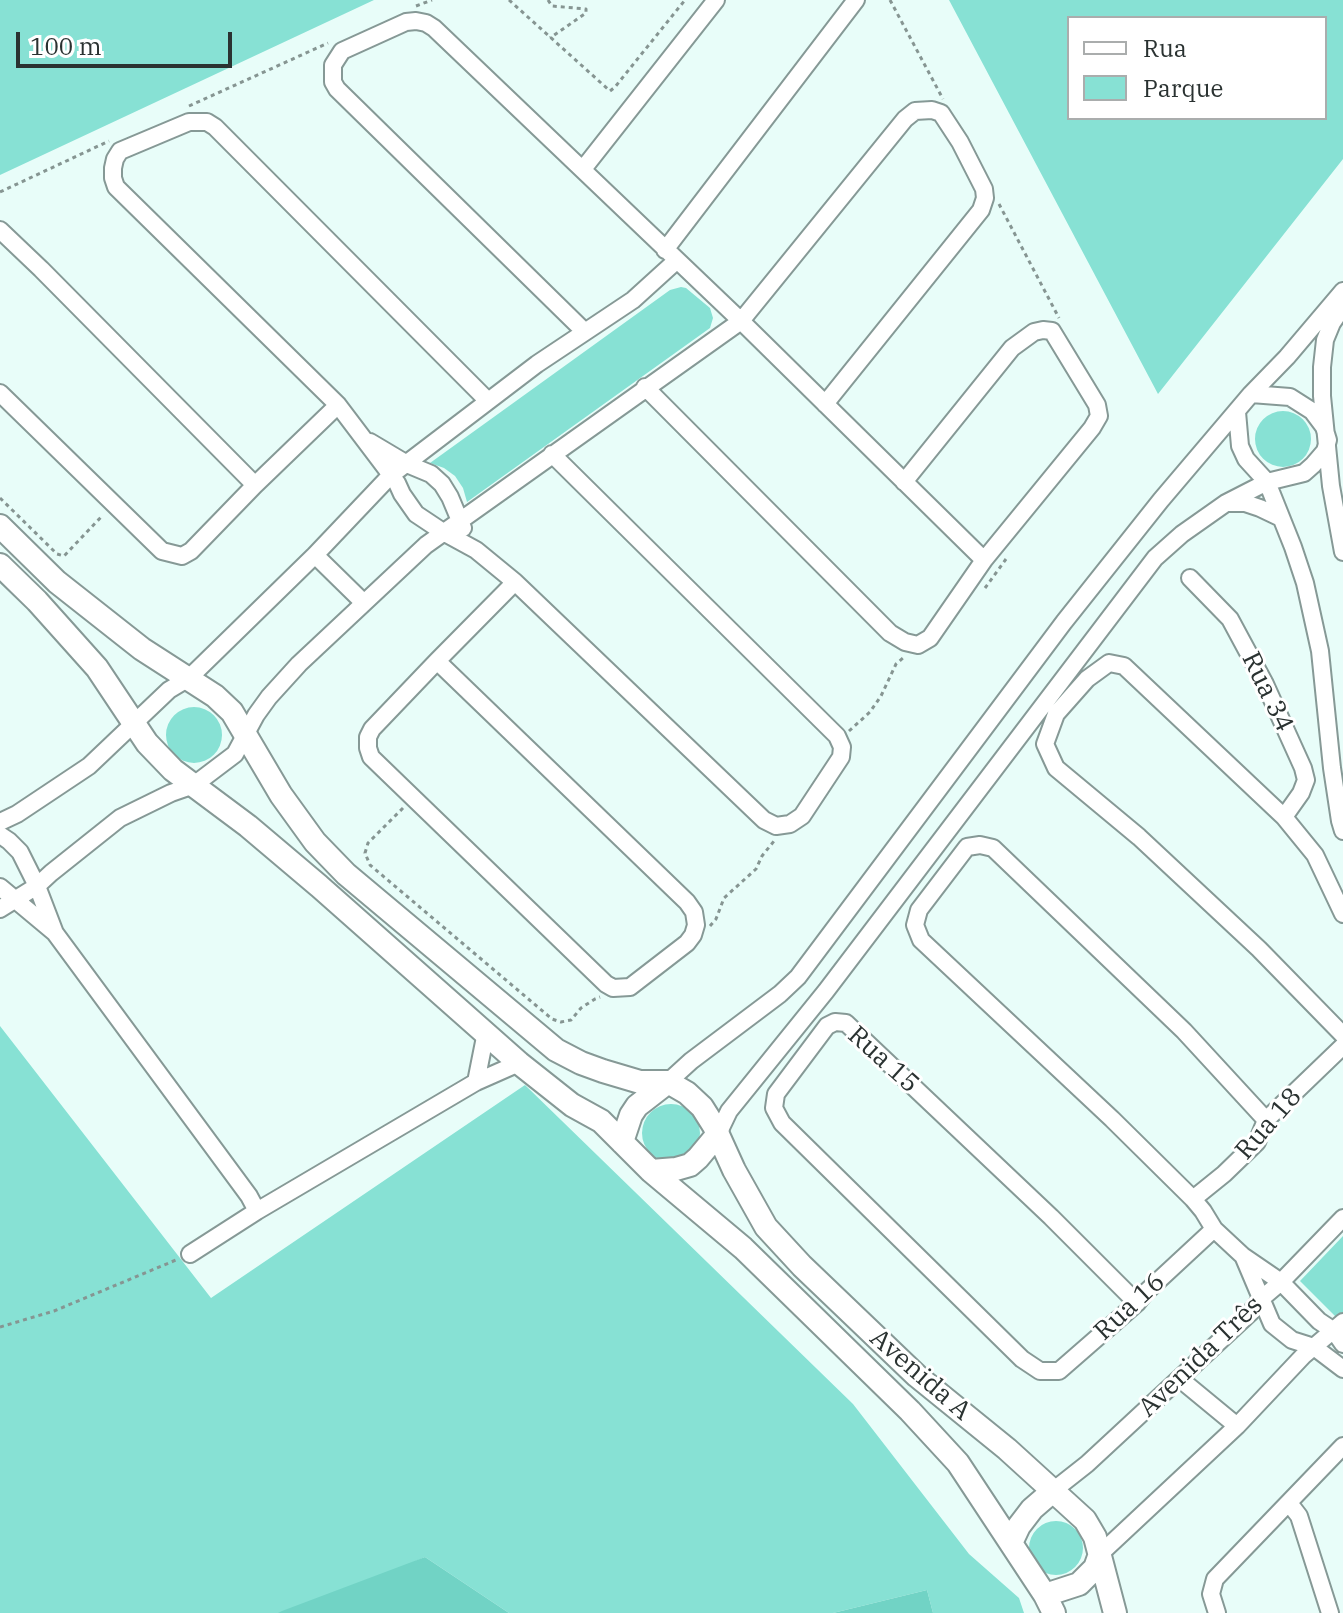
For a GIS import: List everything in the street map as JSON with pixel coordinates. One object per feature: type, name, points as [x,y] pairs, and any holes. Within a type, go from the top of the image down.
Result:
[{"type":"main road","points":[[0,526],[57,582],[142,649],[215,696],[232,712],[289,806],[315,842],[346,874],[556,1050],[615,1075],[640,1082],[668,1082],[702,1107],[718,1134],[690,1165],[651,1171]]},
{"type":"main road","points":[[0,565],[97,668],[147,743],[173,770],[194,785]]},
{"type":"main road","name":"Avenida A","points":[[194,785],[319,886],[519,1063],[572,1105],[601,1121],[651,1171],[743,1248],[910,1411],[958,1463],[1050,1604]]},
{"type":"main road","points":[[601,1121],[639,1095],[668,1082]]},
{"type":"main road","points":[[622,1142],[637,1106],[668,1082]]},
{"type":"main road","name":"Avenida A","points":[[718,1134],[766,1227],[802,1266],[917,1376],[1007,1449],[1085,1520],[1095,1537],[1115,1613]]},
{"type":"main road","points":[[1011,1543],[1032,1509],[1054,1490]]},
{"type":"main road","points":[[1050,1604],[1079,1584],[1095,1568],[1100,1554]]},
{"type":"street","points":[[583,169],[716,0]]},
{"type":"street","points":[[0,822],[89,766],[169,690],[189,678],[315,555],[390,476],[537,364],[633,300],[671,256],[856,0]]},
{"type":"street","points":[[585,332],[337,89],[333,65],[342,51],[406,22],[426,23],[434,28],[741,321],[984,560]]},
{"type":"street","points":[[0,909],[37,886],[120,818],[194,785],[235,754],[256,715],[299,664],[426,545],[741,321],[905,119],[923,109],[941,113],[984,189],[981,210],[825,404]]},
{"type":"street","points":[[488,401],[215,127],[198,121],[189,122],[120,151],[113,168],[116,187],[338,405],[397,483],[416,514],[476,550],[515,582],[764,820],[776,826],[790,824],[802,816],[841,757],[842,747],[837,736],[552,454]]},
{"type":"street","points":[[0,230],[255,485]]},
{"type":"street","points":[[668,1082],[798,977],[1064,622],[1161,500],[1343,291]]},
{"type":"street","points":[[1343,307],[1325,340],[1322,367],[1331,486],[1343,552]]},
{"type":"street","points":[[645,387],[890,633],[918,645],[930,638],[984,560],[1099,416],[1097,405],[1052,331],[1034,332],[1012,348],[904,482]]},
{"type":"street","points":[[0,393],[162,551],[182,556],[191,551],[338,405]]},
{"type":"street","points":[[718,1134],[729,1111],[826,991],[1155,558],[1182,534],[1226,503],[1267,482],[1304,473],[1325,451],[1328,440],[1324,427],[1312,411],[1290,397],[1251,394]]},
{"type":"street","points":[[1237,412],[1240,446],[1246,459],[1267,482],[1305,583],[1320,651],[1332,768],[1343,831]]},
{"type":"street","points":[[365,439],[407,464],[431,474],[442,484],[476,550]]},
{"type":"street","points":[[1226,503],[1245,503],[1281,518]]},
{"type":"street","points":[[315,555],[364,603]]},
{"type":"street","name":"Rua 34","points":[[1190,578],[1230,619],[1265,684],[1303,768],[1306,780],[1301,793],[1284,817]]},
{"type":"street","points":[[437,661],[694,912],[696,925],[687,943],[630,987],[613,988],[606,984],[371,757],[368,748],[372,729],[437,661],[515,582]]},
{"type":"street","points":[[1343,914],[1315,855],[1284,817],[1124,666],[1109,663],[1087,679],[1056,714],[1045,744],[1056,768],[1139,837],[1237,928],[1343,1035]]},
{"type":"street","points":[[0,835],[20,852],[55,933]]},
{"type":"street","points":[[1266,1120],[1184,1031],[993,848],[980,845],[967,847],[919,910],[915,925],[921,940],[1112,1119],[1193,1199],[1214,1229],[1243,1256],[1281,1282],[1319,1321],[1340,1333]]},
{"type":"street","points":[[0,887],[55,933],[257,1211]]},
{"type":"street","name":"Rua 15","points":[[1040,1371],[1022,1359],[782,1123],[774,1108],[776,1094],[827,1026],[835,1022],[846,1023],[1137,1303]]},
{"type":"street","points":[[476,1082],[486,1032]]},
{"type":"street","name":"Rua 18","points":[[1193,1199],[1257,1142],[1266,1120],[1343,1046]]},
{"type":"street","points":[[190,1254],[476,1082],[519,1063]]},
{"type":"street","name":"Avenida Três","points":[[1054,1490],[1180,1379],[1343,1218]]},
{"type":"street","name":"Rua 16","points":[[1040,1371],[1059,1371],[1137,1303],[1214,1229]]},
{"type":"street","points":[[1243,1256],[1272,1324],[1292,1340],[1314,1347],[1343,1369]]},
{"type":"street","points":[[1100,1554],[1237,1426],[1314,1347],[1340,1333]]},
{"type":"street","points":[[1180,1379],[1237,1426]]},
{"type":"street","points":[[1217,1613],[1211,1594],[1215,1579],[1343,1446]]},
{"type":"street","points":[[1289,1503],[1299,1516],[1330,1613]]},
{"type":"path","points":[[406,11],[432,0]]},
{"type":"path","points":[[509,0],[610,91],[685,0]]},
{"type":"path","points":[[548,0],[552,6],[586,9],[586,13],[550,38]]},
{"type":"path","points":[[189,106],[327,44]]},
{"type":"path","points":[[0,192],[119,137]]},
{"type":"path","points":[[0,498],[57,554],[64,556],[114,504]]},
{"type":"path","points":[[0,1327],[54,1311],[190,1254]]},
{"type":"green space","points":[[0,0],[374,0],[0,175]]},
{"type":"green space","points":[[949,0],[1343,0],[1343,159],[1158,394]]},
{"type":"green space","points":[[681,287],[710,308],[713,318],[710,328],[467,502],[455,476],[430,463],[670,290]]},
{"type":"green space","points":[[1283,411],[1303,419],[1311,439],[1303,459],[1283,467],[1263,459],[1255,439],[1263,419]]},
{"type":"green space","points":[[194,707],[214,715],[222,735],[214,755],[194,763],[174,755],[166,735],[174,715]]},
{"type":"green space","points":[[0,1026],[211,1298],[525,1085],[853,1404],[969,1554],[1019,1598],[1024,1613],[933,1613],[927,1590],[833,1613],[509,1613],[425,1557],[297,1613],[0,1613]]},
{"type":"green space","points":[[671,1104],[691,1113],[700,1133],[691,1153],[671,1162],[651,1153],[642,1133],[651,1113]]},
{"type":"green space","points":[[1343,1236],[1343,1314],[1338,1319],[1300,1281]]},
{"type":"green space","points":[[1056,1521],[1075,1529],[1083,1548],[1075,1567],[1056,1575],[1037,1567],[1029,1548],[1037,1529]]},
{"type":"green space","points":[[425,1557],[509,1613],[278,1613],[282,1611]]},
{"type":"green space","points":[[927,1590],[933,1613],[833,1613]]}]
